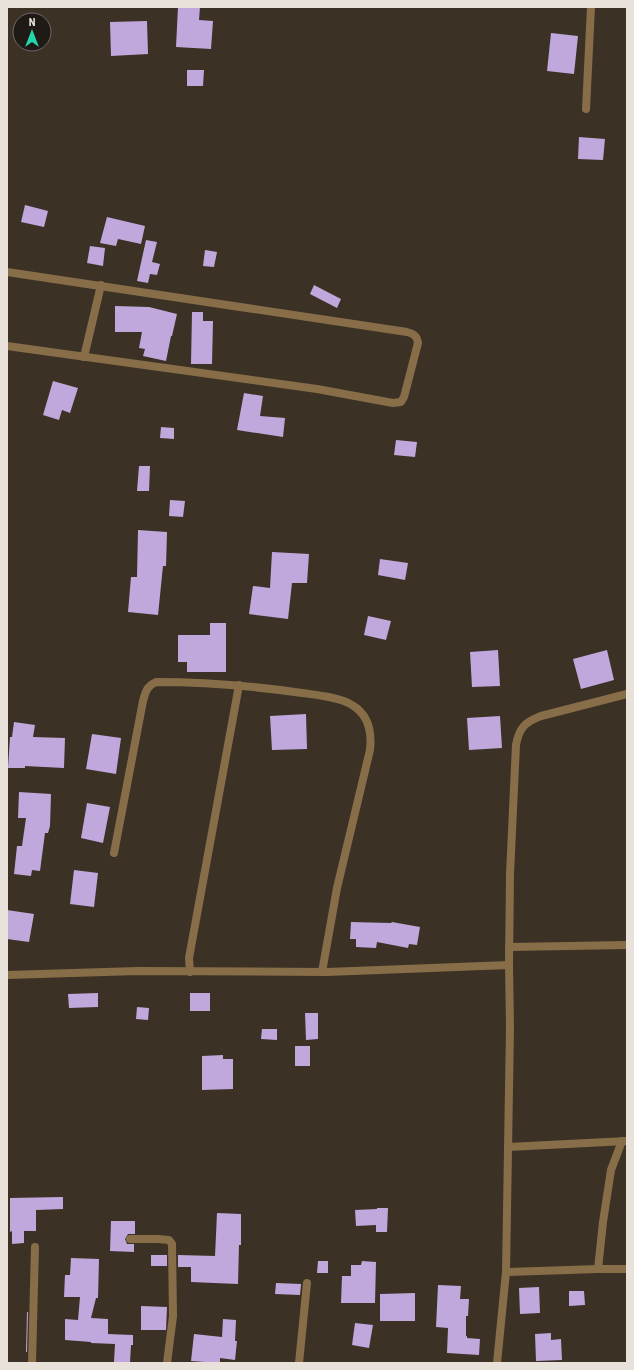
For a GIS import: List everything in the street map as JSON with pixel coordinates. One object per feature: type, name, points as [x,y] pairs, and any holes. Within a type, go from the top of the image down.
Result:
[{"type":"street","points":[[586,110],[591,7]]},
{"type":"street","points":[[7,272],[407,332],[414,334],[418,343],[404,397],[401,402],[392,403],[317,390],[7,346]]},
{"type":"street","points":[[84,357],[101,285]]},
{"type":"street","points":[[114,853],[143,701],[149,685],[156,682],[238,685],[316,695],[352,704],[366,719],[370,730],[370,750],[337,888],[322,972]]},
{"type":"street","points":[[190,972],[189,958],[238,685]]},
{"type":"street","points":[[497,1363],[506,1272],[510,1027],[510,874],[516,745],[520,731],[530,720],[627,694]]},
{"type":"street","points":[[509,948],[627,945]]},
{"type":"street","points":[[7,975],[138,971],[322,972],[509,964]]},
{"type":"street","points":[[508,1147],[624,1141],[611,1170],[598,1269]]},
{"type":"street","points":[[130,1239],[169,1240],[172,1244],[173,1316],[167,1363]]},
{"type":"street","points":[[32,1363],[35,1246]]},
{"type":"street","points":[[506,1272],[627,1269]]},
{"type":"street","points":[[299,1363],[307,1283]]},
{"type":"building","points":[[178,7],[200,7],[199,20],[213,21],[211,49],[176,47]]},
{"type":"building","points":[[147,21],[148,54],[111,56],[110,22]]},
{"type":"building","points":[[551,33],[578,36],[574,74],[547,71]]},
{"type":"building","points":[[187,70],[204,70],[203,86],[187,86]]},
{"type":"building","points":[[579,137],[605,139],[603,160],[578,159]]},
{"type":"building","points":[[25,205],[48,211],[44,227],[21,222]]},
{"type":"building","points":[[107,217],[145,226],[141,244],[118,239],[116,246],[100,243]]},
{"type":"building","points":[[146,240],[157,242],[152,262],[160,264],[157,275],[150,274],[148,283],[137,281]]},
{"type":"building","points":[[90,246],[105,248],[103,266],[87,263]]},
{"type":"building","points":[[205,250],[217,252],[214,267],[203,266]]},
{"type":"building","points":[[314,285],[341,299],[337,308],[310,294]]},
{"type":"building","points":[[115,306],[149,307],[177,314],[166,361],[143,356],[145,349],[139,348],[142,332],[115,332]]},
{"type":"building","points":[[192,312],[203,312],[203,321],[213,321],[212,364],[191,364]]},
{"type":"building","points":[[53,381],[78,388],[70,413],[62,410],[59,420],[43,415]]},
{"type":"building","points":[[244,393],[263,396],[260,416],[285,418],[283,437],[237,430]]},
{"type":"building","points":[[161,427],[174,428],[174,439],[160,438]]},
{"type":"building","points":[[396,440],[417,442],[415,457],[394,455]]},
{"type":"building","points":[[139,466],[150,466],[149,491],[137,491]]},
{"type":"building","points":[[170,500],[185,501],[183,517],[169,516]]},
{"type":"building","points":[[138,530],[167,532],[166,566],[163,566],[158,615],[128,612],[131,577],[137,577]]},
{"type":"building","points":[[272,552],[309,554],[307,583],[292,583],[288,619],[249,614],[253,586],[270,588]]},
{"type":"building","points":[[380,559],[408,563],[405,580],[378,575]]},
{"type":"building","points":[[368,616],[391,621],[386,640],[364,635]]},
{"type":"building","points":[[210,623],[226,623],[226,672],[187,672],[187,662],[178,662],[178,635],[210,635]]},
{"type":"building","points":[[498,650],[500,686],[472,687],[470,652]]},
{"type":"building","points":[[607,650],[614,680],[581,689],[573,659]]},
{"type":"building","points":[[306,714],[307,749],[272,750],[270,716]]},
{"type":"building","points":[[500,716],[502,748],[469,750],[467,718]]},
{"type":"building","points":[[14,722],[35,725],[33,737],[65,738],[64,768],[25,766],[25,768],[8,768],[10,737],[12,737]]},
{"type":"building","points":[[92,734],[121,738],[116,774],[86,769]]},
{"type":"building","points":[[19,792],[51,794],[50,826],[48,833],[45,833],[40,871],[32,870],[31,876],[14,874],[17,846],[22,846],[26,818],[18,818]]},
{"type":"building","points":[[87,803],[110,807],[103,843],[81,838]]},
{"type":"building","points":[[74,870],[98,873],[94,907],[70,904]]},
{"type":"building","points":[[7,910],[34,914],[29,942],[7,939]]},
{"type":"building","points":[[351,922],[392,922],[420,927],[417,945],[409,944],[408,948],[377,942],[376,948],[356,947],[356,939],[350,939]]},
{"type":"building","points":[[98,993],[98,1007],[69,1008],[68,994]]},
{"type":"building","points":[[190,993],[210,993],[210,1011],[190,1011]]},
{"type":"building","points":[[137,1007],[149,1008],[148,1020],[136,1019]]},
{"type":"building","points":[[305,1013],[318,1013],[318,1039],[306,1040]]},
{"type":"building","points":[[262,1029],[277,1029],[277,1040],[261,1039]]},
{"type":"building","points":[[295,1046],[310,1046],[310,1066],[295,1066]]},
{"type":"building","points":[[223,1055],[223,1059],[233,1059],[233,1089],[202,1090],[202,1056]]},
{"type":"building","points":[[63,1197],[63,1209],[36,1210],[36,1231],[24,1231],[24,1243],[12,1244],[12,1231],[10,1232],[10,1198]]},
{"type":"building","points":[[388,1208],[387,1232],[376,1232],[376,1225],[356,1226],[355,1210]]},
{"type":"building","points":[[217,1213],[241,1214],[241,1245],[239,1245],[238,1284],[191,1282],[191,1267],[178,1267],[178,1255],[215,1256]]},
{"type":"building","points":[[111,1221],[135,1221],[135,1234],[128,1234],[125,1239],[127,1244],[134,1244],[134,1252],[110,1251]]},
{"type":"building","points":[[151,1255],[167,1255],[167,1266],[151,1266]]},
{"type":"building","points":[[71,1258],[99,1259],[98,1298],[96,1298],[91,1318],[108,1319],[108,1334],[133,1335],[130,1363],[114,1362],[115,1344],[65,1340],[65,1319],[78,1320],[80,1297],[64,1297],[65,1275],[70,1275]]},
{"type":"building","points":[[318,1261],[328,1261],[328,1273],[317,1273]]},
{"type":"building","points":[[362,1261],[376,1262],[375,1303],[341,1303],[342,1276],[351,1276],[351,1265],[361,1265]]},
{"type":"building","points":[[276,1283],[301,1284],[300,1295],[275,1294]]},
{"type":"building","points":[[438,1285],[461,1286],[460,1299],[469,1299],[468,1316],[466,1316],[466,1336],[467,1338],[480,1339],[479,1355],[447,1353],[448,1328],[436,1327]]},
{"type":"building","points":[[539,1287],[540,1313],[520,1314],[519,1288]]},
{"type":"building","points":[[569,1291],[584,1291],[585,1305],[569,1306]]},
{"type":"building","points":[[415,1293],[415,1321],[380,1321],[380,1294]]},
{"type":"building","points":[[141,1306],[167,1307],[166,1330],[141,1330]]},
{"type":"building","points":[[27,1312],[28,1312],[26,1352]]},
{"type":"building","points":[[223,1319],[236,1320],[235,1341],[237,1341],[235,1360],[220,1358],[220,1363],[191,1361],[194,1334],[222,1337]]},
{"type":"building","points":[[355,1323],[373,1325],[369,1348],[352,1345]]},
{"type":"building","points":[[551,1333],[551,1340],[561,1339],[562,1360],[536,1361],[535,1334]]}]
